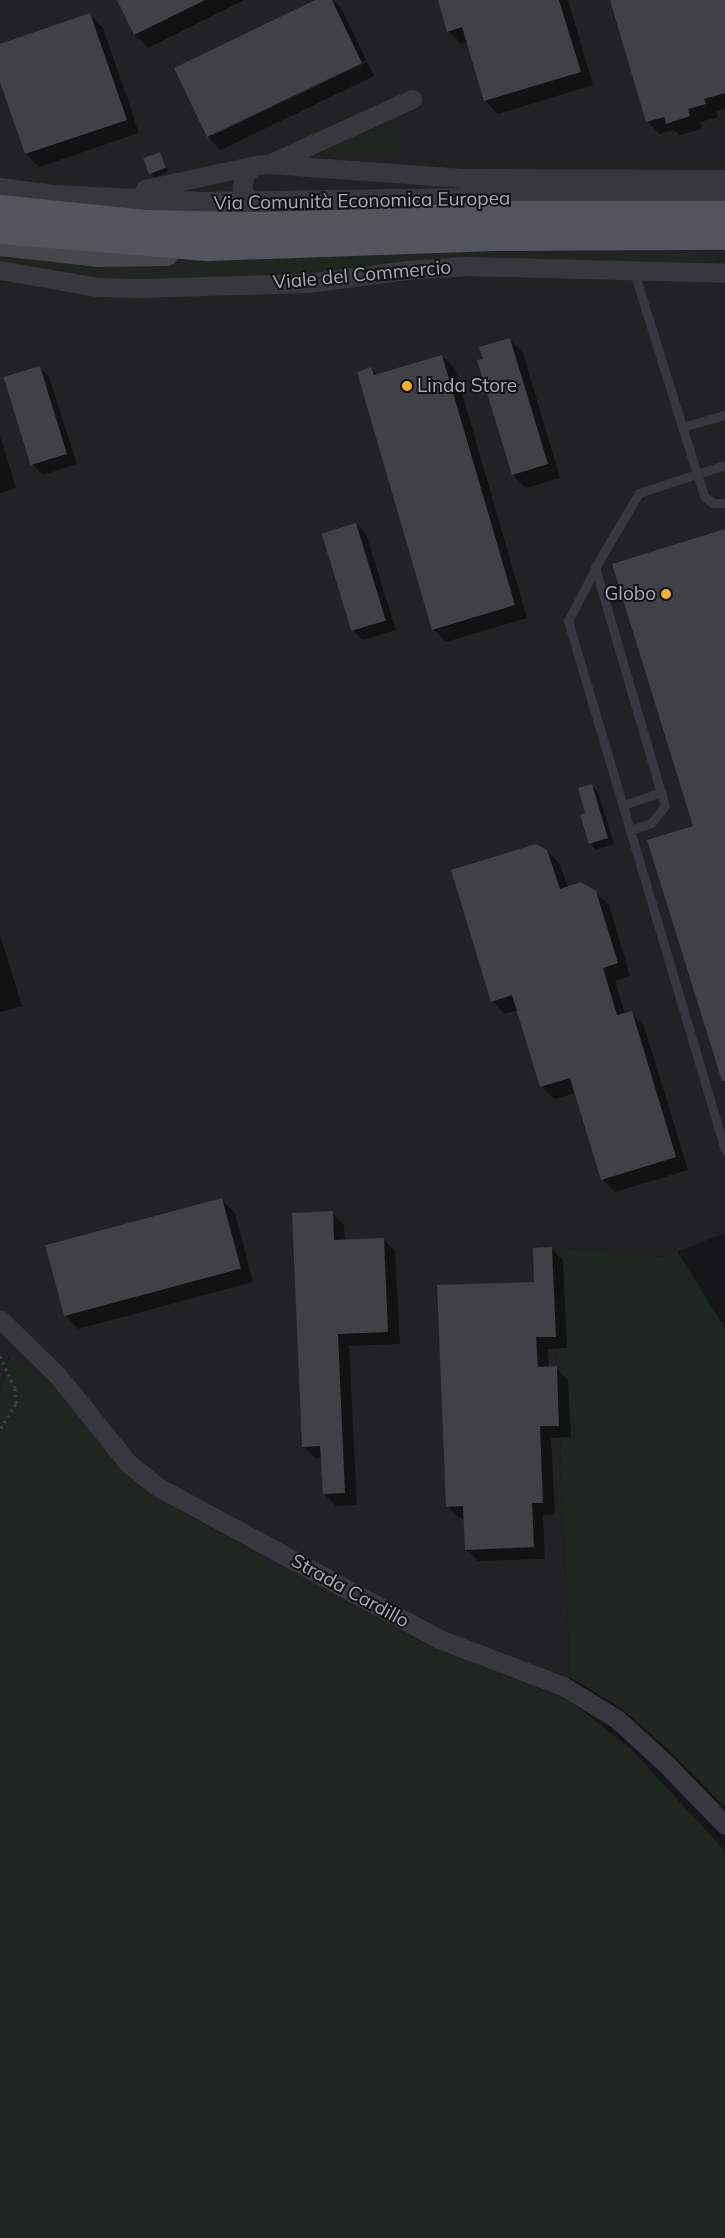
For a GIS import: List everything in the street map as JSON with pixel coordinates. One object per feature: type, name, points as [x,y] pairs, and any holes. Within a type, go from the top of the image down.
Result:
[{"type":"main road","points":[[0,209],[145,224],[249,226],[378,223],[491,215],[725,215]]},
{"type":"main road","points":[[0,230],[209,248]]},
{"type":"main road","points":[[0,243],[99,254],[151,255],[209,248],[502,237],[725,236]]},
{"type":"street","points":[[249,203],[242,187],[245,174],[261,165],[412,99]]},
{"type":"street","points":[[146,201],[145,189],[261,165],[462,178],[725,179]]},
{"type":"street","name":"Via Comunità Economica Europea","points":[[0,189],[54,196],[146,201],[249,203],[725,195]]},
{"type":"street","name":"Viale del Commercio","points":[[0,270],[97,287],[140,288],[307,282],[407,270],[466,266],[725,273]]},
{"type":"street","name":"Strada Cardillo","points":[[0,1319],[58,1376],[128,1463],[158,1487],[439,1640],[563,1686],[617,1719],[681,1778],[725,1825]]},
{"type":"lane","points":[[634,272],[704,496],[712,503],[725,503]]},
{"type":"lane","points":[[682,426],[725,415]]},
{"type":"lane","points":[[725,465],[639,493],[595,568],[568,621],[725,1150]]},
{"type":"lane","points":[[595,568],[665,806],[651,823],[630,830]]},
{"type":"lane","points":[[623,805],[662,792]]},
{"type":"path","points":[[0,1356],[15,1388],[16,1404],[0,1430]]},
{"type":"shaded area","points":[[0,0],[725,0],[725,1233],[665,1257],[552,1247],[571,1702],[410,1637],[298,1578],[154,1495],[9,1356],[0,1391]]},
{"type":"shaded area","points":[[398,123],[401,154],[318,154],[318,147]]},
{"type":"shaded area","points":[[0,249],[170,263],[459,250],[725,253],[717,258],[718,266],[143,278],[84,275],[0,262]]},
{"type":"shaded area","points":[[552,1247],[665,1257],[677,1251],[725,1328],[725,1807],[667,1748],[621,1708],[570,1677]]},
{"type":"shaded area","points":[[10,1355],[52,1386],[125,1470],[154,1495],[298,1578],[410,1637],[571,1702],[631,1749],[725,1851],[725,2238],[0,2238],[0,1391]]},
{"type":"building","points":[[117,0],[205,0],[134,35]]},
{"type":"building","points":[[315,0],[332,0],[362,63],[207,137],[174,68]]},
{"type":"building","points":[[438,0],[559,0],[581,72],[484,101],[462,27],[447,32]]},
{"type":"building","points":[[610,0],[725,0],[725,93],[704,99],[706,104],[688,109],[690,116],[666,124],[664,117],[646,122]]},
{"type":"building","points":[[90,13],[127,120],[25,154],[0,82],[0,44]]},
{"type":"building","points":[[160,152],[166,168],[149,174],[143,158]]},
{"type":"building","points":[[510,338],[548,464],[512,475],[477,360],[483,359],[479,347]]},
{"type":"building","points":[[442,355],[515,605],[432,630],[357,372],[371,367],[374,375]]},
{"type":"building","points":[[40,366],[67,454],[31,465],[4,377]]},
{"type":"building","points":[[356,523],[386,621],[351,631],[322,534]]},
{"type":"building","points":[[725,529],[725,1081],[722,1081],[647,840],[693,826],[612,564]]},
{"type":"building","points":[[592,784],[608,838],[589,844],[580,815],[585,813],[578,788]]},
{"type":"building","points":[[536,844],[547,850],[560,889],[581,882],[596,891],[618,963],[603,968],[617,1015],[632,1011],[676,1157],[601,1180],[570,1078],[540,1087],[512,995],[491,1002],[451,870]]},
{"type":"building","points":[[222,1198],[241,1269],[64,1316],[45,1245]]},
{"type":"building","points":[[333,1211],[334,1240],[384,1238],[388,1332],[338,1334],[345,1493],[323,1494],[320,1446],[302,1447],[292,1213]]},
{"type":"building","points":[[552,1247],[556,1337],[536,1337],[538,1367],[557,1366],[559,1426],[540,1426],[543,1503],[532,1503],[534,1547],[465,1550],[463,1506],[446,1507],[437,1285],[534,1282],[533,1248]]},
{"type":"place","name":"Linda Store","points":[[407,386]]},
{"type":"place","name":"Globo","points":[[666,594]]}]
